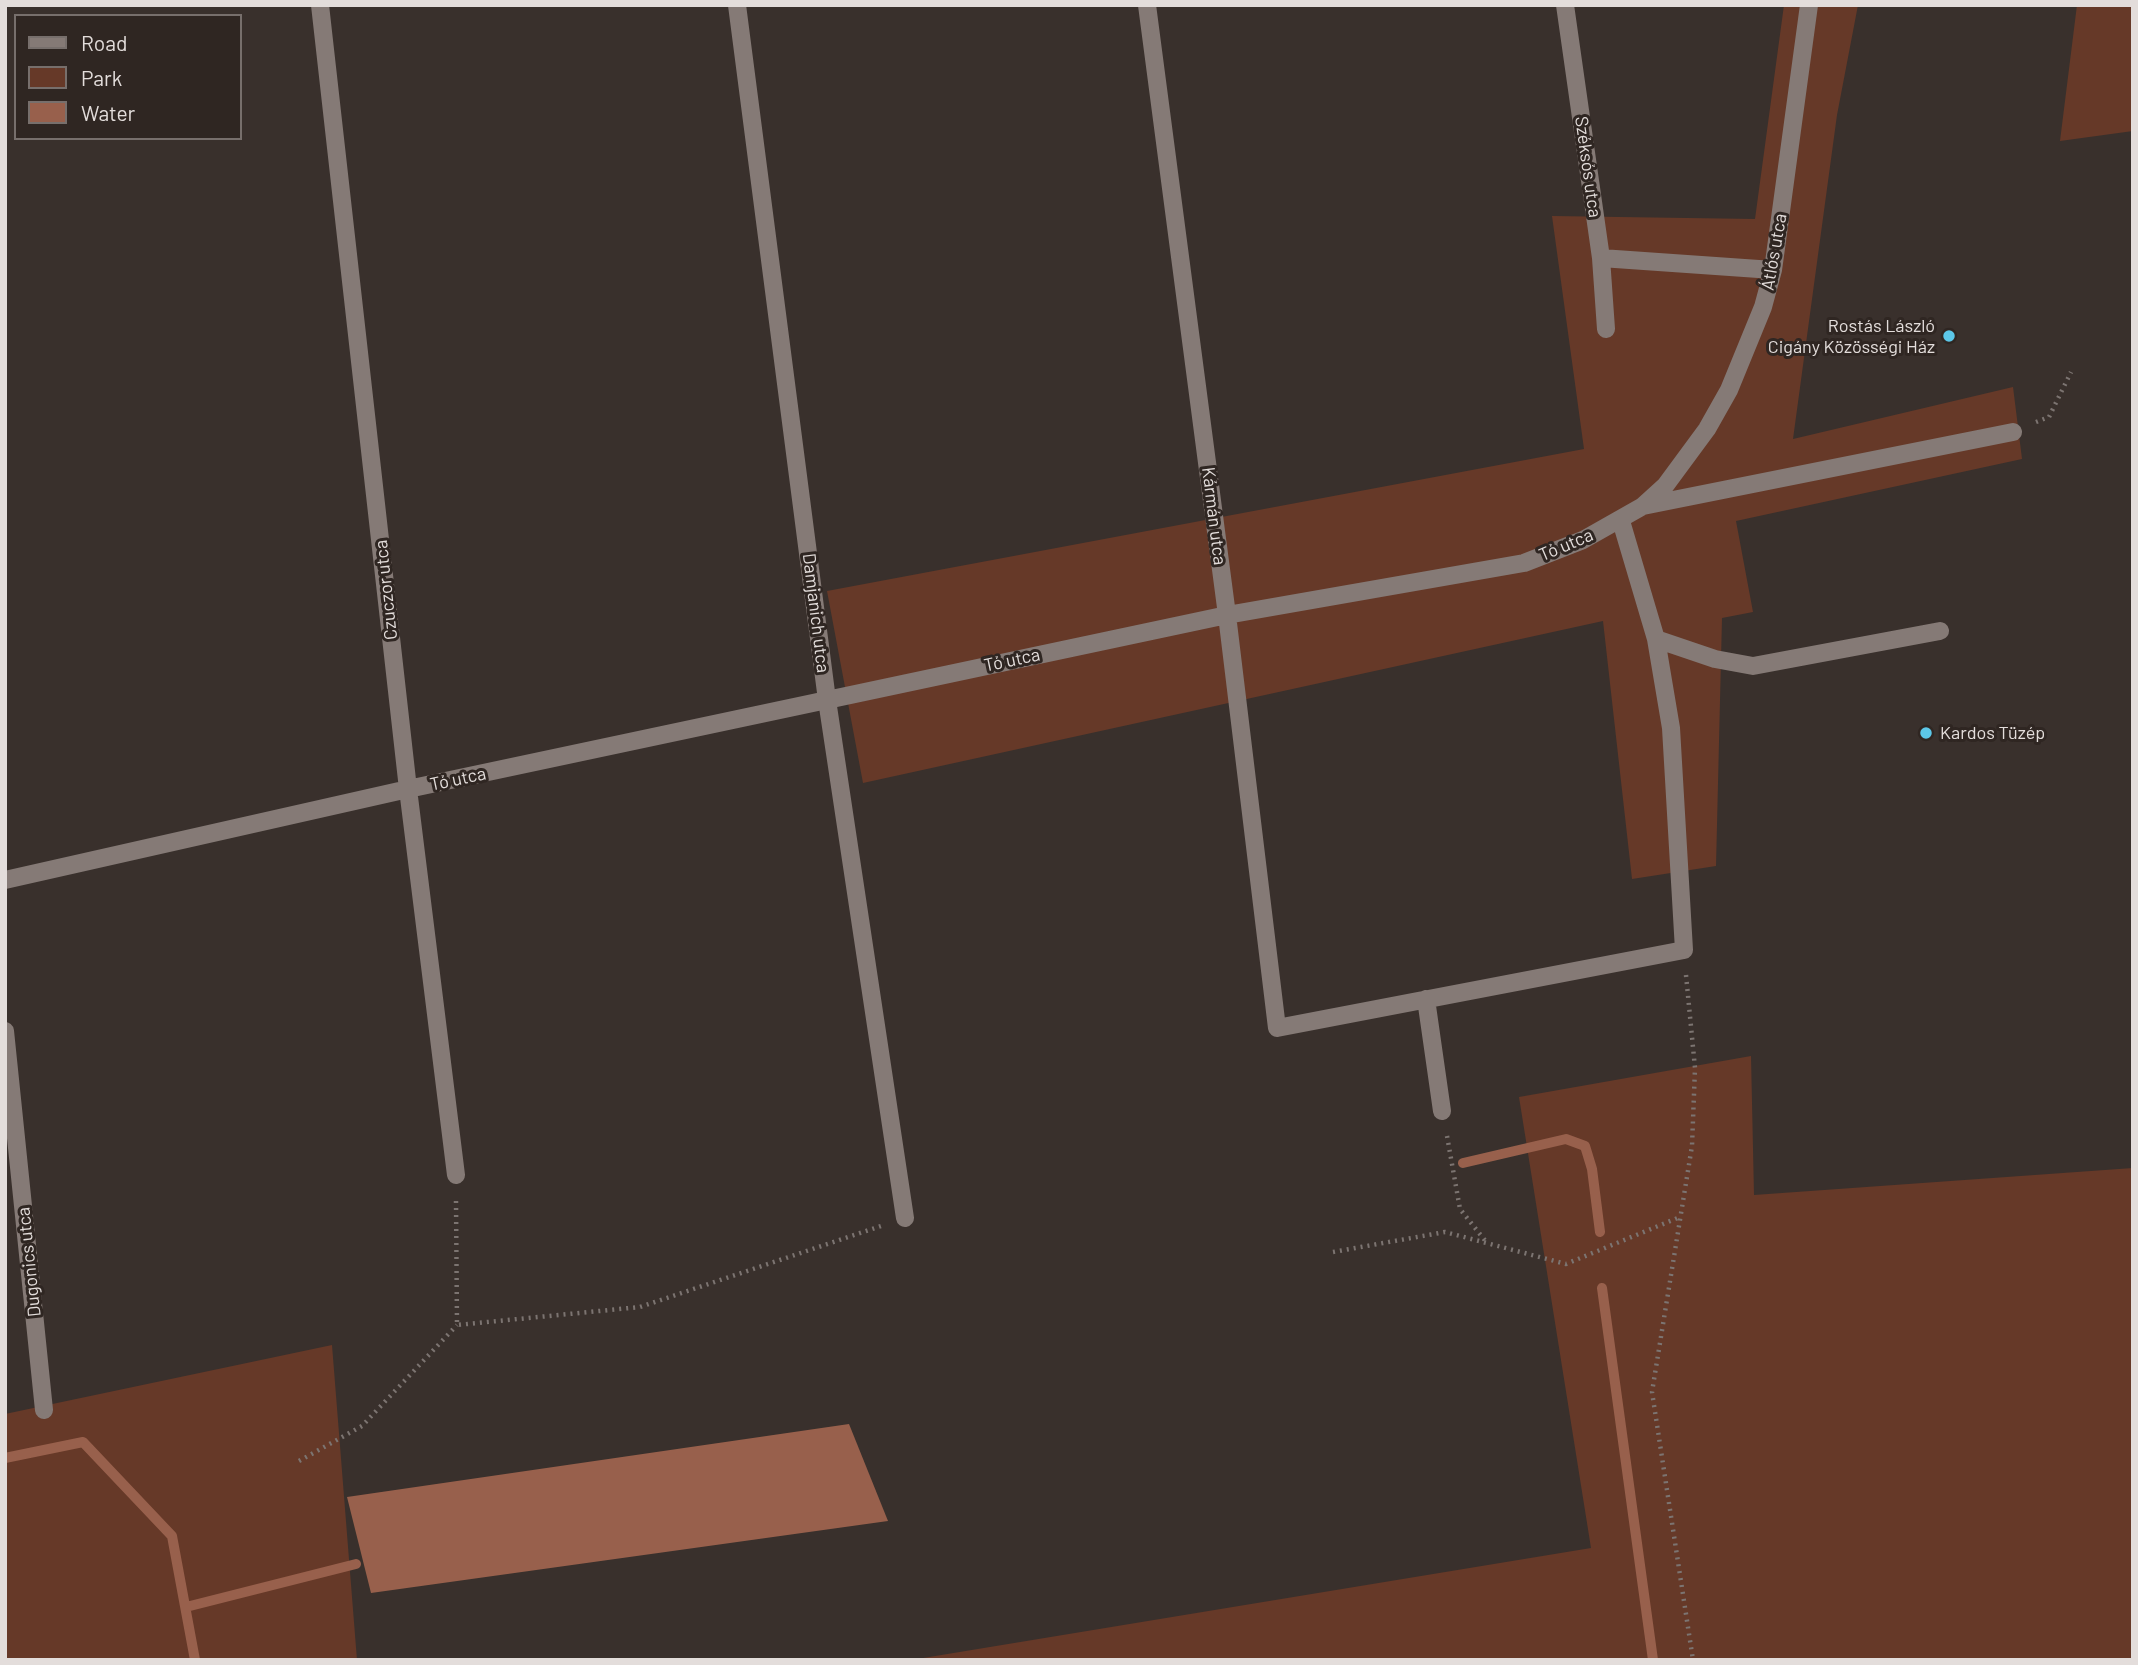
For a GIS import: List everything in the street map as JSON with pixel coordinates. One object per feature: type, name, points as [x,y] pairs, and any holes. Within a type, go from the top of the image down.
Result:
[{"type":"street","name":"Czuczor utca","points":[[320,5],[408,789],[456,1175]]},
{"type":"street","name":"Damjanich utca","points":[[737,5],[827,700],[905,1218]]},
{"type":"street","name":"Kármán utca","points":[[1147,5],[1227,615],[1277,1028],[1426,999]]},
{"type":"street","name":"Széksós utca","points":[[1565,5],[1601,258],[1606,328]]},
{"type":"street","name":"Átlós utca","points":[[1643,506],[1665,486],[1688,456],[1730,390],[1763,307],[1773,270],[1809,5]]},
{"type":"street","points":[[1601,258],[1773,270]]},
{"type":"street","name":"Tó utca","points":[[5,880],[408,789],[1227,615],[1524,563],[1583,540],[1621,521],[1643,506],[2013,432]]},
{"type":"street","points":[[1442,1111],[1426,999],[1684,950],[1671,728],[1656,639],[1621,521]]},
{"type":"street","points":[[1656,639],[1715,659],[1754,666],[1940,631]]},
{"type":"street","name":"Dugonics utca","points":[[5,1031],[44,1410]]},
{"type":"path","points":[[2013,432],[2049,417],[2071,372]]},
{"type":"path","points":[[1684,950],[1695,1068],[1692,1146],[1652,1392],[1693,1660]]},
{"type":"path","points":[[1442,1111],[1460,1209],[1487,1243]]},
{"type":"path","points":[[456,1175],[457,1325]]},
{"type":"path","points":[[1333,1252],[1445,1232],[1566,1264],[1680,1217]]},
{"type":"path","points":[[299,1461],[362,1426],[457,1325],[640,1307],[905,1218]]},
{"type":"green space","points":[[1784,5],[1858,5],[1837,115],[1793,439],[2013,387],[2022,459],[1736,521],[1753,612],[1722,618],[1716,866],[1632,879],[1603,621],[863,783],[827,591],[1584,449],[1552,216],[1755,219]]},
{"type":"green space","points":[[2077,5],[2133,5],[2133,131],[2060,141]]},
{"type":"green space","points":[[1751,1056],[1754,1195],[2133,1168],[2133,1660],[911,1660],[1591,1548],[1519,1097]]},
{"type":"green space","points":[[332,1345],[357,1660],[5,1660],[5,1414]]},
{"type":"water","points":[[849,1424],[888,1521],[371,1593],[347,1497]]},
{"type":"waterway","points":[[1463,1163],[1566,1139],[1585,1146],[1592,1169],[1600,1232]]},
{"type":"waterway","points":[[1602,1288],[1653,1660]]},
{"type":"waterway","points":[[5,1458],[83,1442],[172,1536],[195,1660]]},
{"type":"waterway","points":[[186,1607],[356,1564]]},
{"type":"place","name":"Rostás László Cigány Közösségi Ház","points":[[1949,336]]},
{"type":"place","name":"Kardos Tüzép","points":[[1926,733]]}]
